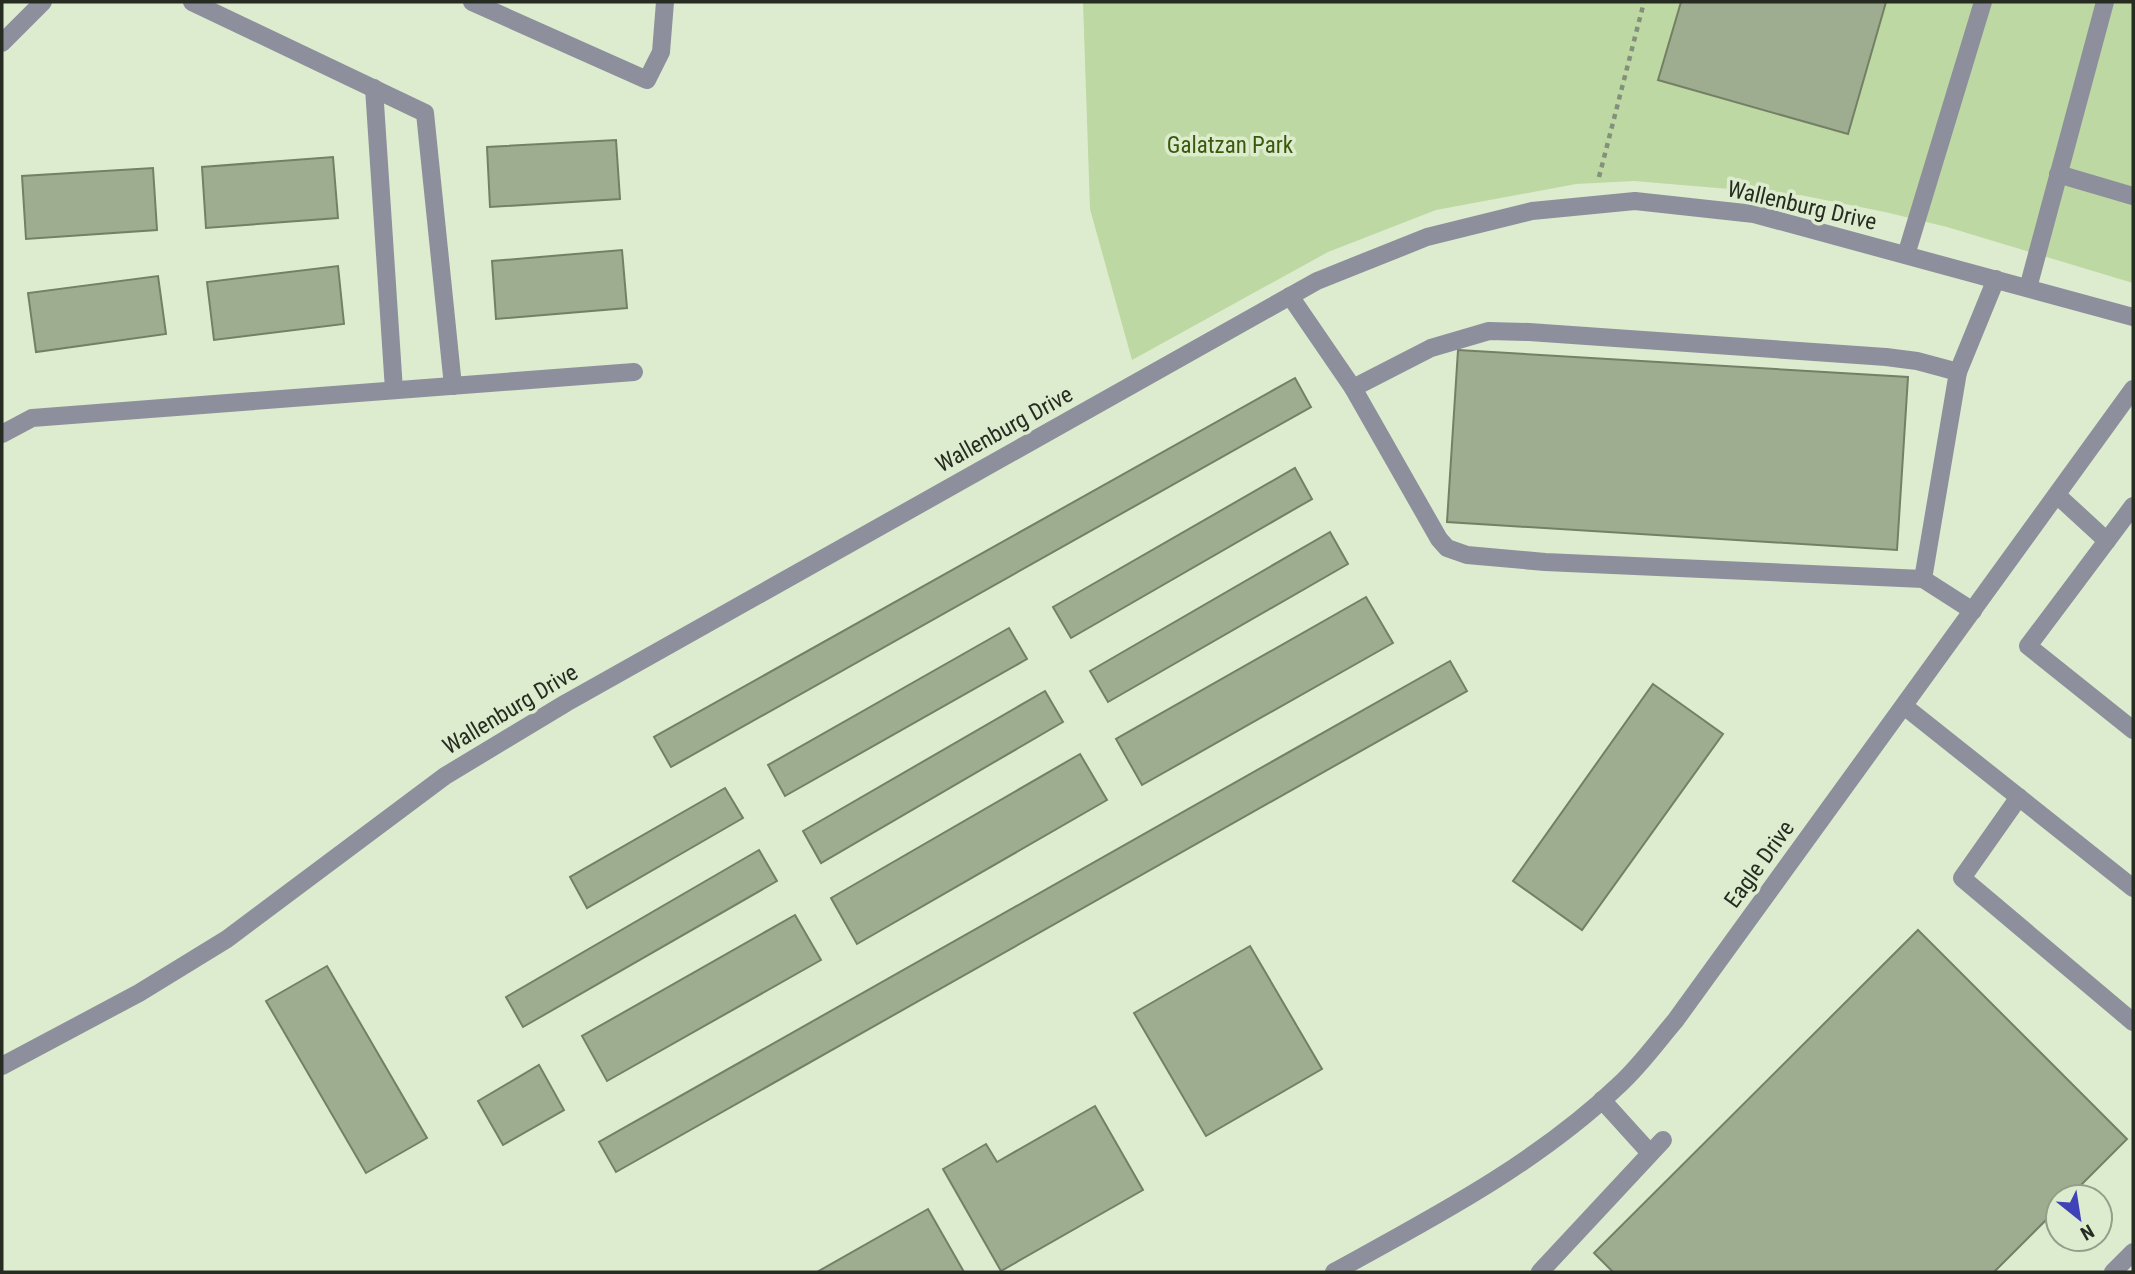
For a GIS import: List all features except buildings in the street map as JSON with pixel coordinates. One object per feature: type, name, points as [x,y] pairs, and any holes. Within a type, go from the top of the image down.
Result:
[{"type":"street","points":[[2,43],[43,2]]},
{"type":"street","points":[[192,2],[425,113],[453,386]]},
{"type":"street","points":[[472,2],[647,80],[661,52],[665,2]]},
{"type":"street","points":[[1906,255],[1983,2]]},
{"type":"street","points":[[2028,288],[2105,2]]},
{"type":"street","points":[[374,88],[394,390]]},
{"type":"street","points":[[2059,174],[2133,196]]},
{"type":"street","name":"Wallenburg Drive","points":[[2,1066],[139,993],[227,939],[445,776],[566,703],[1317,281],[1427,237],[1532,211],[1634,201],[1754,214],[2133,317]]},
{"type":"street","points":[[1923,579],[1958,372],[1996,279]]},
{"type":"street","points":[[1290,296],[1353,387],[1439,539],[1447,548],[1467,555],[1545,562],[1923,579],[1973,611]]},
{"type":"street","points":[[1353,387],[1432,348],[1489,331],[1543,332],[1886,356],[1917,360],[1958,372]]},
{"type":"street","points":[[2,434],[32,418],[634,372]]},
{"type":"street","name":"Eagle Drive","points":[[1334,1272],[1466,1199],[1561,1136],[1621,1083],[1675,1021],[2133,389]]},
{"type":"street","points":[[2057,495],[2107,541]]},
{"type":"street","points":[[2133,506],[2028,646],[2133,730]]},
{"type":"street","points":[[1904,706],[2133,888]]},
{"type":"street","points":[[2019,797],[1962,877],[2133,1023]]},
{"type":"street","points":[[1602,1100],[1650,1153]]},
{"type":"street","points":[[1540,1272],[1663,1140]]},
{"type":"street","points":[[2113,1272],[2133,1252]]},
{"type":"path","points":[[1592,205],[1644,2]]},
{"type":"green space","name":"Galatzan Park","points":[[1083,2],[2133,2],[2133,283],[1947,227],[1800,195],[1634,181],[1576,184],[1436,210],[1328,252],[1132,360],[1090,209]]}]
